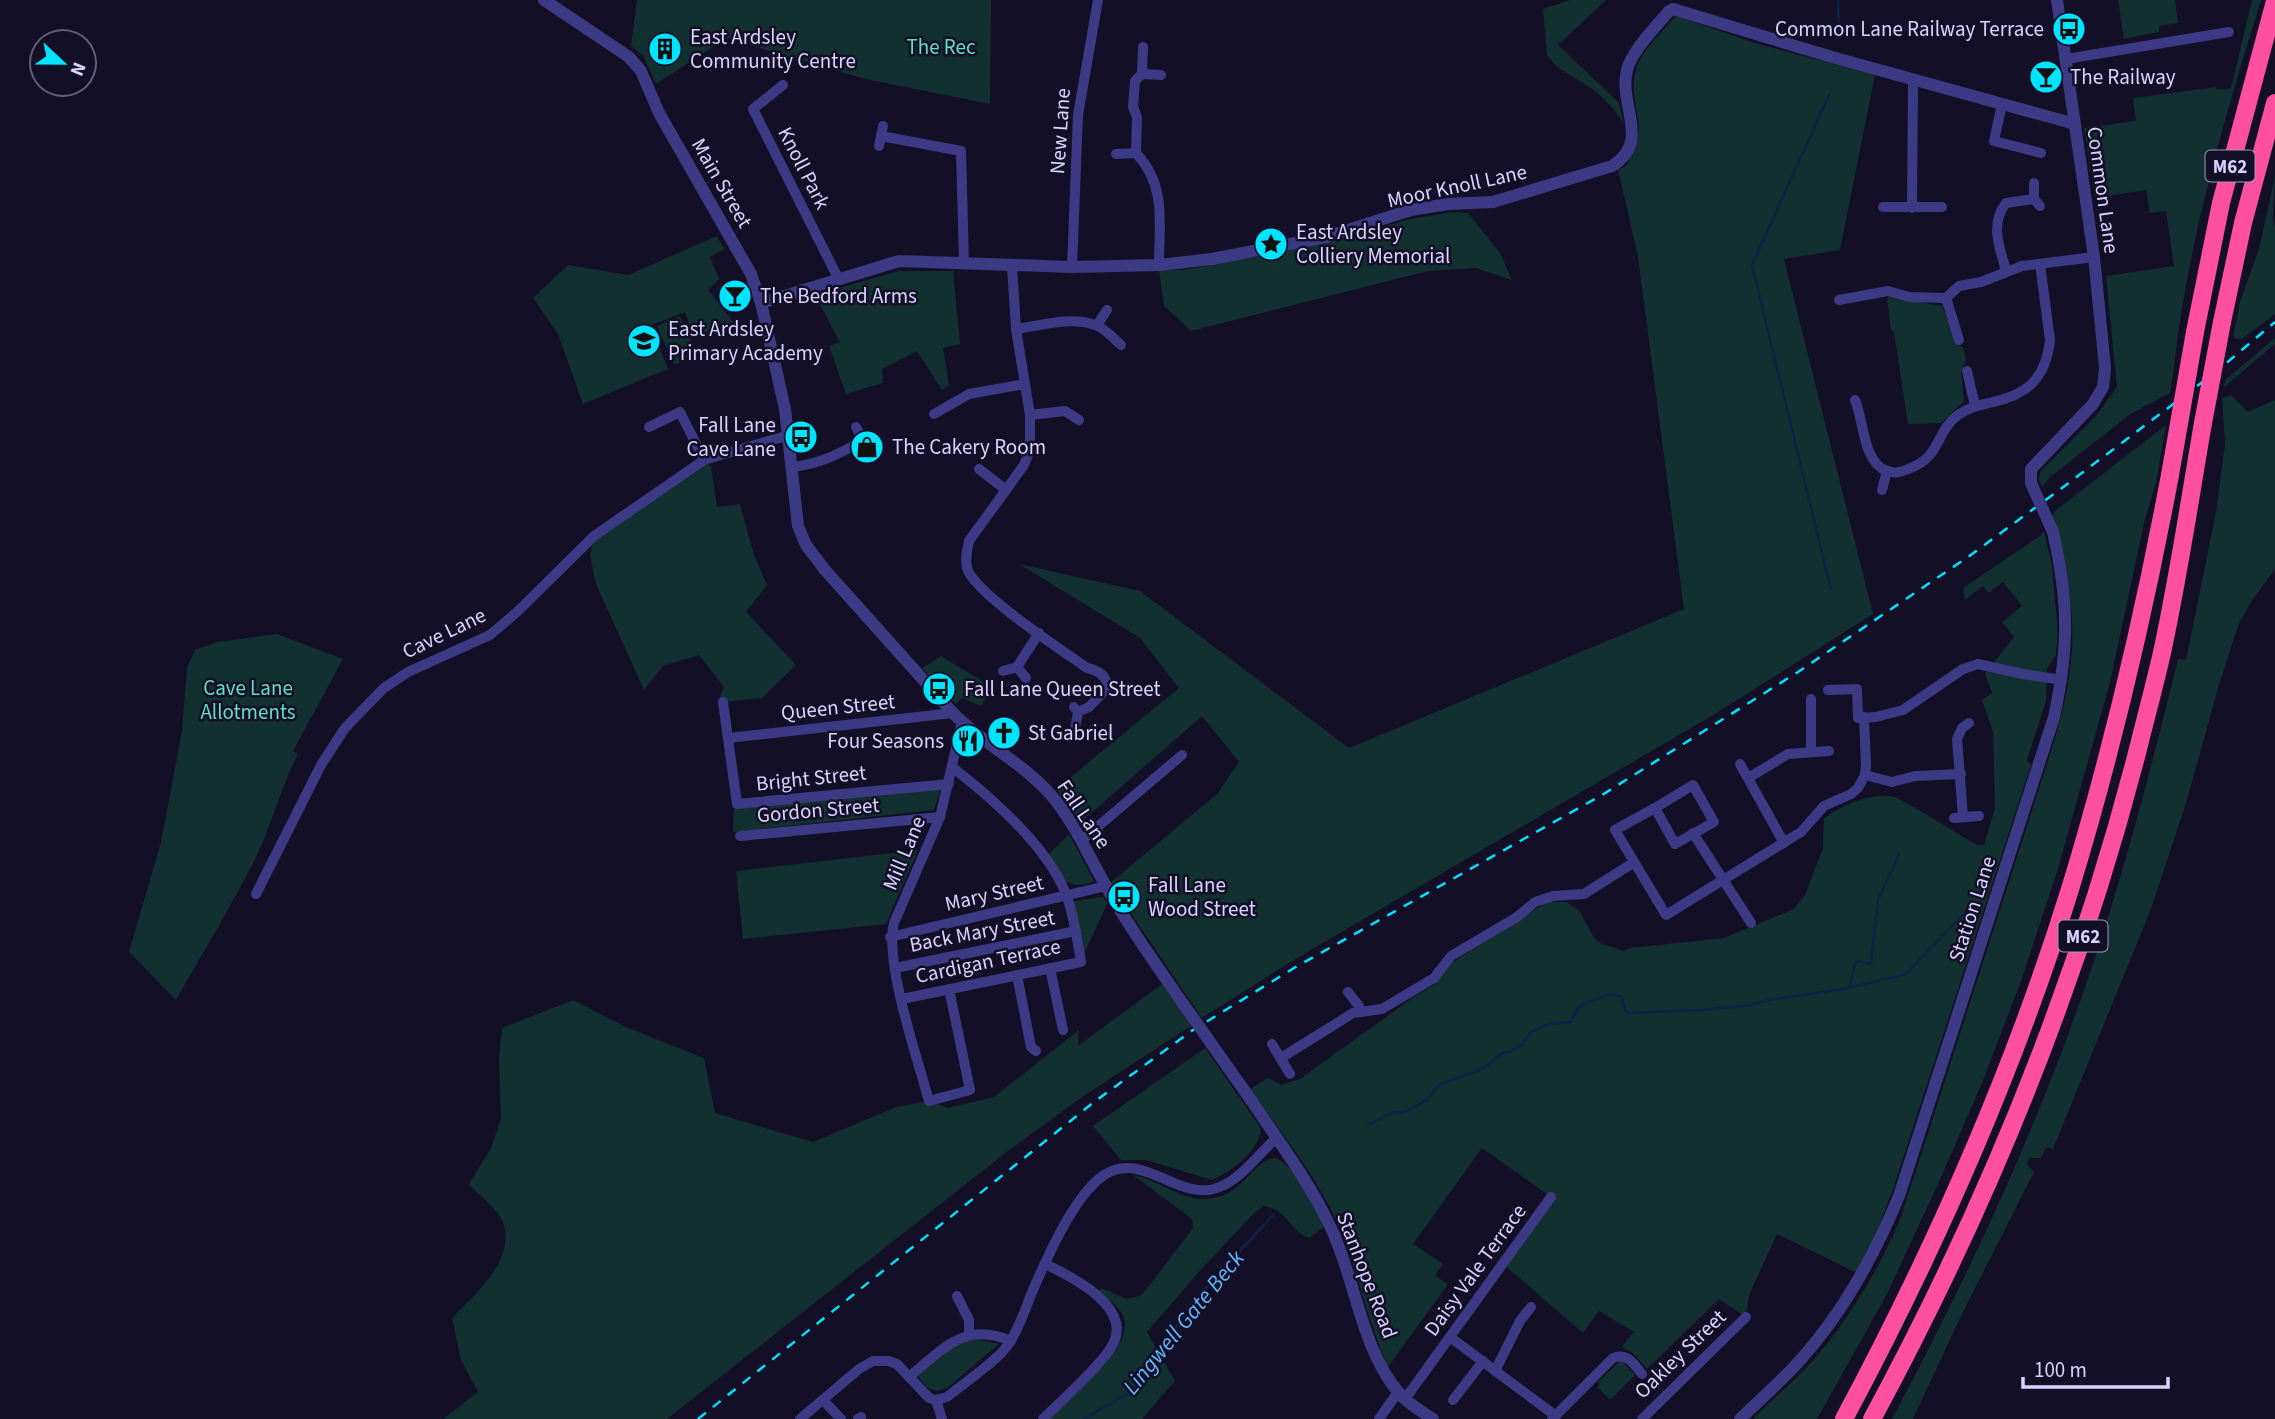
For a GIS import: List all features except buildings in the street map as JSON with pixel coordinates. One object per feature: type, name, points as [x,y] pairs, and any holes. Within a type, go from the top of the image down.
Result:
[{"type":"highway","name":"M62","points":[[1842,1419],[1904,1306],[1965,1169],[2004,1076],[2071,887],[2099,790],[2133,653],[2170,475],[2221,203],[2275,1]]},
{"type":"highway","name":"M62","points":[[1872,1419],[1943,1285],[1988,1185],[2027,1092],[2092,912],[2125,801],[2163,648],[2222,323],[2246,212],[2275,103]]},
{"type":"street","name":"Main Street","points":[[544,0],[629,57],[641,71],[659,113],[751,274],[761,303],[789,435]]},
{"type":"street","name":"New Lane","points":[[1072,267],[1078,115],[1098,0]]},
{"type":"street","name":"Common Lane","points":[[2057,0],[2094,257],[2105,368],[2103,387]]},
{"type":"street","name":"Moor Knoll Lane","points":[[761,303],[899,261],[1072,267],[1159,265],[1212,259],[1325,237],[1423,208],[1493,202],[1612,166],[1624,158],[1630,149],[1632,138],[1626,82],[1632,59],[1673,9],[1770,39],[2075,124]]},
{"type":"street","points":[[2066,59],[2230,32]]},
{"type":"street","points":[[1143,47],[1142,74],[1135,81],[1133,107],[1137,117],[1136,153],[1155,180],[1159,212],[1159,265]]},
{"type":"street","points":[[1142,74],[1161,75]]},
{"type":"street","points":[[1912,208],[1913,79]]},
{"type":"street","name":"Knoll Park","points":[[783,85],[753,109],[838,278]]},
{"type":"street","points":[[2002,104],[1994,141],[2041,153]]},
{"type":"street","points":[[881,136],[961,151],[964,264]]},
{"type":"street","points":[[1116,154],[1136,153]]},
{"type":"street","points":[[2006,270],[1997,234],[1997,214],[2006,203],[2037,203],[2034,183]]},
{"type":"street","points":[[1883,207],[1942,207]]},
{"type":"street","points":[[1839,300],[1869,297],[1888,291],[1909,297],[1946,298],[1959,286],[1981,282],[2022,265],[2094,257]]},
{"type":"street","points":[[1855,400],[1870,456],[1881,468],[1898,472],[1926,460],[1952,421],[1967,409],[2020,394],[2031,386],[2044,364],[2050,340],[2040,264]]},
{"type":"street","points":[[1013,266],[1016,329],[1030,415],[1030,450],[1024,465],[969,541],[967,569],[981,590],[1087,668],[1102,674],[1113,689],[1089,707],[1076,709],[1075,729]]},
{"type":"street","points":[[1946,298],[1959,340]]},
{"type":"street","points":[[1097,325],[1107,310]]},
{"type":"street","points":[[1016,329],[1071,321],[1097,325],[1121,345]]},
{"type":"street","points":[[1967,371],[1975,406]]},
{"type":"street","points":[[933,414],[952,397],[1025,384]]},
{"type":"street","name":"Station Lane","points":[[1740,1419],[1791,1370],[1824,1330],[1863,1273],[1882,1238],[1899,1196],[2037,771],[2062,680],[2067,622],[2062,570],[2053,532],[2031,483],[2031,469],[2093,404],[2103,387]]},
{"type":"street","points":[[1030,415],[1065,411],[1079,420]]},
{"type":"street","points":[[649,427],[680,412],[704,460]]},
{"type":"street","points":[[856,427],[870,453]]},
{"type":"street","name":"Cave Lane","points":[[256,894],[321,765],[345,728],[384,688],[408,672],[490,635],[594,536],[704,460],[789,435]]},
{"type":"street","name":"Fall Lane","points":[[789,435],[796,517],[806,545],[825,570],[957,718],[1016,761],[1052,796],[1082,840],[1106,886],[1179,998],[1251,1100]]},
{"type":"street","points":[[792,467],[812,465],[863,440]]},
{"type":"street","points":[[979,469],[1006,490]]},
{"type":"street","points":[[1882,490],[1887,471]]},
{"type":"street","points":[[1003,671],[1017,667],[1040,633]]},
{"type":"street","points":[[1861,717],[1903,710],[1963,669],[1978,664],[2062,680]]},
{"type":"street","points":[[1017,667],[1026,678]]},
{"type":"street","points":[[1655,808],[1675,844],[1714,822],[1693,785],[1615,830],[1666,915],[1801,832],[1824,806],[1852,794],[1863,782],[1865,775],[1857,689],[1828,690]]},
{"type":"street","points":[[1811,699],[1811,752]]},
{"type":"street","name":"Bright Street","points":[[723,702],[737,804],[949,783]]},
{"type":"street","name":"Queen Street","points":[[728,738],[957,718]]},
{"type":"street","name":"Mill Lane","points":[[949,989],[970,1090],[929,1101],[902,999],[890,937],[940,817],[952,767],[957,718]]},
{"type":"street","points":[[1969,722],[1962,727],[1957,740],[1961,774],[1958,817],[1979,816]]},
{"type":"street","points":[[1748,778],[1788,754],[1829,751]]},
{"type":"street","points":[[1082,840],[1182,755]]},
{"type":"street","points":[[1740,764],[1784,843]]},
{"type":"street","points":[[952,767],[992,799],[1045,859],[1067,895],[1076,932]]},
{"type":"street","points":[[1865,775],[1892,782],[1914,776],[1961,774]]},
{"type":"street","name":"Gordon Street","points":[[740,836],[940,817]]},
{"type":"street","points":[[1693,833],[1751,923]]},
{"type":"street","points":[[1281,1058],[1359,1011],[1382,1009],[1434,978],[1451,956],[1517,917],[1535,902],[1553,895],[1584,894],[1633,863]]},
{"type":"street","name":"Mary Street","points":[[890,937],[1106,886]]},
{"type":"street","name":"Cardigan Terrace","points":[[902,999],[1081,962],[1076,932]]},
{"type":"street","name":"Back Mary Street","points":[[895,968],[1076,932]]},
{"type":"street","points":[[1050,968],[1063,1030]]},
{"type":"street","points":[[1017,975],[1031,1046],[1037,1051]]},
{"type":"street","points":[[1348,992],[1359,1006],[1359,1011]]},
{"type":"street","points":[[1272,1044],[1290,1074]]},
{"type":"street","name":"Stanhope Road","points":[[1251,1100],[1319,1203],[1332,1229],[1361,1320],[1385,1371],[1402,1396],[1433,1419]]},
{"type":"street","points":[[936,1400],[947,1396],[1006,1348],[1074,1209],[1086,1191],[1103,1175],[1115,1169],[1128,1168],[1141,1170],[1194,1191],[1208,1191],[1233,1180],[1276,1138]]},
{"type":"street","name":"Daisy Vale Terrace","points":[[1379,1419],[1402,1396],[1450,1337],[1551,1197]]},
{"type":"street","points":[[1043,1419],[1110,1350],[1117,1332],[1116,1320],[1102,1300],[1065,1274],[1045,1264]]},
{"type":"street","points":[[957,1296],[969,1321],[970,1334]]},
{"type":"street","points":[[1495,1370],[1520,1321],[1531,1307]]},
{"type":"street","name":"Oakley Street","points":[[1642,1419],[1746,1317]]},
{"type":"street","points":[[906,1373],[941,1349],[970,1334],[1000,1336],[1011,1341]]},
{"type":"street","points":[[1450,1337],[1554,1417],[1613,1358],[1626,1356],[1642,1374]]},
{"type":"street","points":[[800,1419],[859,1369],[873,1361],[881,1360],[889,1361],[906,1373],[924,1394],[936,1400],[942,1419]]},
{"type":"street","points":[[1453,1400],[1483,1361]]},
{"type":"street","points":[[823,1399],[841,1419]]},
{"type":"green space","name":"The Rec","points":[[637,0],[991,0],[990,104],[865,79],[727,38],[656,84],[643,56],[631,46]]},
{"type":"green space","points":[[1570,0],[1606,0],[1558,45],[1619,103],[1623,122],[1594,90],[1557,67],[1547,55],[1543,9]]},
{"type":"green space","points":[[2118,0],[2175,0],[2178,23],[2159,26],[2159,32],[2124,39]]},
{"type":"green space","points":[[2252,0],[2261,0],[2206,191],[2182,308],[2170,393],[2132,413],[2050,477],[2042,487],[2040,472],[2096,416],[2117,387],[2106,276],[2174,266],[2166,211],[2150,213],[2146,190],[2095,198],[2084,128],[2136,121],[2133,98],[2216,87],[2217,90],[2231,88]]},
{"type":"green space","points":[[1676,16],[1755,43],[1875,75],[1840,250],[1784,259],[1873,614],[1715,714],[1292,961],[1202,1018],[1110,883],[1217,794],[1239,762],[1202,716],[1081,822],[1056,789],[1179,688],[1140,638],[1019,564],[1140,591],[1349,748],[1684,609],[1638,257],[1618,169],[1625,167],[1638,139],[1634,95],[1636,70],[1653,41]]},
{"type":"green space","points":[[2275,176],[2275,314],[2242,339],[2233,338],[2240,302],[2259,249]]},
{"type":"green space","points":[[1452,212],[1468,213],[1500,253],[1512,280],[1476,268],[1428,271],[1191,331],[1164,306],[1159,270],[1184,270],[1266,255],[1352,237],[1405,220]]},
{"type":"green space","name":"East Ardsley Primary Academy","points":[[717,236],[724,249],[710,257],[719,279],[708,290],[738,328],[724,335],[715,331],[695,338],[685,312],[651,325],[668,369],[583,404],[558,334],[533,298],[568,265],[628,275]]},
{"type":"green space","points":[[898,271],[953,271],[960,344],[943,348],[949,385],[942,390],[917,351],[882,369],[883,383],[846,394],[829,346],[840,342],[815,295]]},
{"type":"green space","points":[[1888,297],[1942,306],[1957,345],[1963,347],[1966,359],[1961,373],[1964,401],[1941,423],[1908,424],[1894,332],[1891,330]]},
{"type":"green space","points":[[680,316],[697,355],[674,365],[657,326]]},
{"type":"green space","points":[[2275,338],[2275,344],[2224,387],[2225,380]]},
{"type":"green space","points":[[2231,395],[2248,412],[2275,400],[2275,569],[2239,623],[2187,800],[2151,909],[2053,1149],[2046,1147],[2041,1158],[2029,1158],[2027,1164],[2034,1172],[1961,1316],[1913,1419],[1892,1419],[1945,1317],[2018,1160],[2061,1053],[2109,915],[2157,745],[2178,659],[2186,660],[2216,512],[2225,444],[2222,398]]},
{"type":"green space","points":[[2166,425],[2156,483],[2145,519],[2110,682],[2058,869],[2021,981],[1982,1083],[1887,1294],[1817,1419],[1753,1419],[1811,1363],[1838,1329],[1873,1275],[1901,1217],[2062,713],[2071,657],[2071,604],[2061,547],[2052,516]]},
{"type":"green space","points":[[704,460],[711,467],[717,507],[740,504],[754,555],[767,585],[746,612],[796,665],[762,698],[717,704],[724,687],[699,655],[663,666],[644,690],[596,584],[590,556],[594,536]]},
{"type":"green space","points":[[2044,531],[2052,566],[2058,634],[2056,655],[2047,668],[2046,701],[2027,760],[2031,765],[1893,1189],[1873,1242],[1857,1271],[1777,1234],[1749,1295],[1746,1317],[1719,1299],[1647,1369],[1633,1353],[1622,1347],[1634,1332],[1599,1311],[1583,1333],[1503,1264],[1551,1197],[1482,1148],[1413,1244],[1443,1264],[1435,1276],[1448,1284],[1388,1367],[1350,1256],[1328,1203],[1250,1089],[1268,1078],[1281,1085],[1300,1079],[1434,985],[1450,964],[1547,902],[1567,902],[1580,912],[1594,938],[1600,943],[1623,951],[1724,938],[1794,909],[1805,895],[1823,848],[1824,819],[1838,809],[1873,797],[1897,798],[1977,845],[1984,845],[1995,808],[1993,731],[1982,700],[1992,693],[1985,674],[2014,637],[2002,622],[2022,606],[2003,582],[1989,593],[1983,586],[1965,600],[1963,588]]},
{"type":"green space","name":"Cave Lane Allotments","points":[[277,634],[343,659],[293,751],[298,754],[253,863],[176,1000],[129,952],[161,842],[182,731],[187,668],[195,650],[217,642]]},
{"type":"green space","points":[[941,656],[992,687],[981,706],[962,698],[955,704],[922,668]]},
{"type":"green space","points":[[938,787],[940,791],[934,810],[733,832],[734,809]]},
{"type":"green space","points":[[1069,834],[1094,881],[1071,884],[1060,876],[1045,858]]},
{"type":"green space","points":[[918,850],[886,924],[743,939],[736,871]]},
{"type":"green space","points":[[1102,897],[1108,902],[1084,954],[1073,904],[1075,901]]},
{"type":"green space","points":[[1162,984],[1191,1026],[1082,1097],[1008,1151],[667,1419],[443,1419],[478,1392],[461,1360],[452,1318],[490,1277],[498,1265],[506,1240],[502,1220],[469,1184],[491,1148],[501,1119],[499,1058],[502,1028],[573,1000],[628,1028],[704,1058],[715,1113],[813,1142],[896,1107],[929,1101],[948,1108],[994,1097],[1079,1030],[1078,1046]]},
{"type":"green space","points":[[1205,1048],[1258,1124],[1261,1130],[1255,1146],[1235,1166],[1212,1180],[1146,1160],[1121,1160],[1093,1126]]},
{"type":"green space","points":[[1275,1158],[1283,1162],[1297,1178],[1324,1227],[1309,1238],[1272,1208],[1264,1206],[1254,1213],[1147,1332],[1175,1381],[1142,1419],[1050,1419],[1116,1350],[1121,1340],[1124,1317],[1115,1305],[1098,1293],[1101,1288],[1127,1299],[1142,1295],[1193,1228],[1192,1219],[1133,1175],[1191,1198],[1215,1198],[1236,1188],[1258,1166]]},
{"type":"green space","points":[[975,1339],[999,1344],[947,1388],[936,1391],[926,1387],[917,1375],[956,1344]]},
{"type":"green space","points":[[1621,1360],[1635,1375],[1610,1400],[1598,1388],[1599,1381]]},
{"type":"waterway","points":[[1838,0],[1839,38]]},
{"type":"waterway","points":[[1829,95],[1752,265],[1831,590]]},
{"type":"waterway","points":[[1849,988],[1856,961],[1871,964],[1878,900],[1899,854]]},
{"type":"waterway","points":[[1368,1125],[1393,1112],[1404,1113],[1427,1100],[1439,1085],[1484,1068],[1502,1053],[1522,1045],[1531,1032],[1549,1024],[1571,1022],[1579,1006],[1607,995],[1621,996],[1627,1013],[1702,1010],[1751,1005],[1849,988],[1906,974],[1972,905]]},
{"type":"waterway","name":"Lingwell Gate Beck","points":[[1083,1419],[1131,1392],[1192,1303],[1274,1214]]},
{"type":"railway","points":[[698,1419],[1094,1102],[1193,1030],[1294,968],[1602,795],[1798,672],[1968,557],[2058,491],[2217,371],[2275,322]]},
{"type":"place","name":"Common Lane Railway Terrace","points":[[2069,29]]},
{"type":"place","name":"East Ardsley Community Centre","points":[[665,49]]},
{"type":"place","name":"The Railway","points":[[2046,77]]},
{"type":"place","name":"East Ardsley Colliery Memorial","points":[[1271,244]]},
{"type":"place","name":"The Bedford Arms","points":[[735,296]]},
{"type":"place","name":"East Ardsley Primary Academy","points":[[644,341]]},
{"type":"place","name":"Fall Lane Cave Lane","points":[[801,437]]},
{"type":"place","name":"The Cakery Room","points":[[867,447]]},
{"type":"place","name":"Fall Lane Queen Street","points":[[939,689]]},
{"type":"place","name":"St Gabriel","points":[[1004,733]]},
{"type":"place","name":"Four Seasons","points":[[968,741]]},
{"type":"place","name":"Fall Lane Wood Street","points":[[1124,897]]}]
